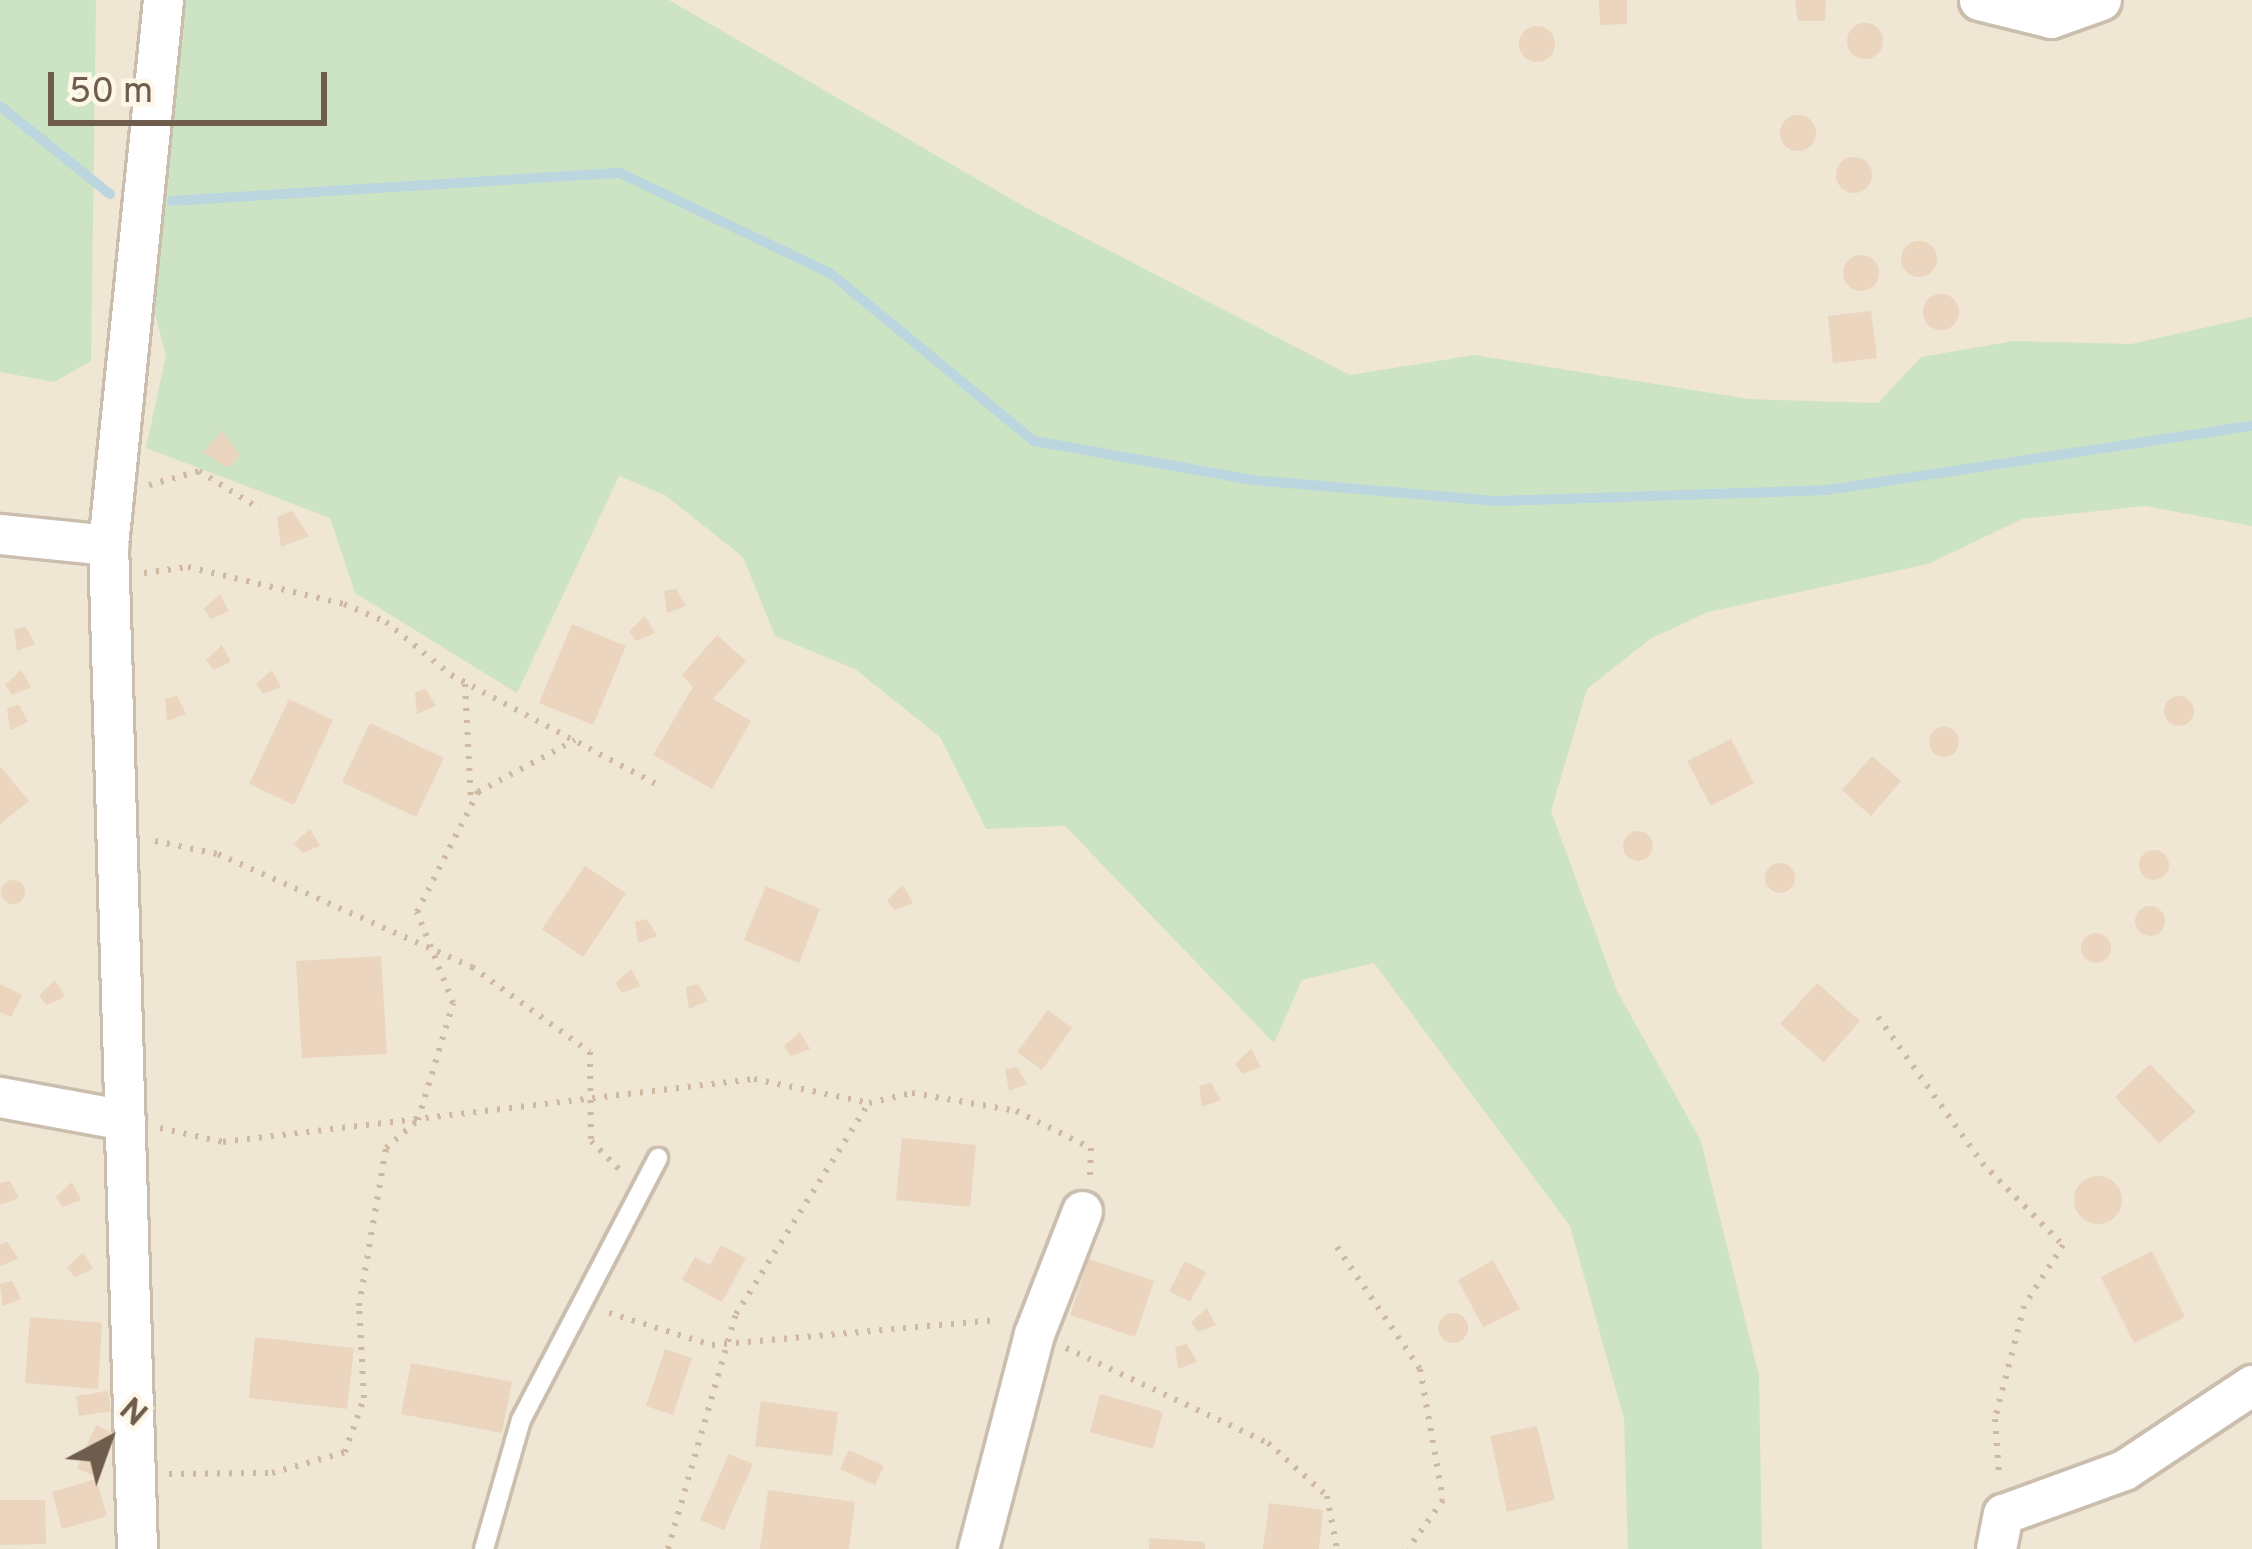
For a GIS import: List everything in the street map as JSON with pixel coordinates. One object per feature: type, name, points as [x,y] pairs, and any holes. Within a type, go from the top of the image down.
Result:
[{"type":"street","points":[[137,1549],[108,563],[111,480],[163,0]]},
{"type":"street","points":[[1979,0],[2051,18],[2101,0]]},
{"type":"street","points":[[0,534],[108,563]]},
{"type":"street","points":[[0,1097],[124,1120]]},
{"type":"street","points":[[978,1549],[1034,1334],[1082,1211]]},
{"type":"street","points":[[1999,1531],[2124,1470],[2252,1385]]},
{"type":"lane","points":[[484,1549],[521,1420],[658,1158]]},
{"type":"path","points":[[111,480],[146,487],[199,471],[260,509]]},
{"type":"path","points":[[108,563],[188,567],[344,604],[466,683],[656,784]]},
{"type":"path","points":[[135,1474],[272,1473],[345,1452],[364,1398],[359,1306],[386,1148],[418,1120],[453,1003],[424,943],[418,912],[471,802],[466,683]]},
{"type":"path","points":[[471,802],[575,740]]},
{"type":"path","points":[[116,832],[218,854],[424,943],[590,1052],[591,1141],[640,1191]]},
{"type":"path","points":[[1878,1017],[1982,1163],[2063,1245],[2024,1306],[1995,1420],[1999,1531]]},
{"type":"path","points":[[124,1120],[223,1142],[754,1079],[868,1103],[912,1093],[1075,1134],[1093,1166],[1082,1211]]},
{"type":"path","points":[[668,1549],[725,1344],[868,1103]]},
{"type":"path","points":[[1336,1247],[1420,1369],[1443,1500],[1408,1549]]},
{"type":"path","points":[[580,1304],[725,1344],[1012,1316],[1034,1334],[1268,1444],[1327,1496],[1337,1549]]},
{"type":"shaded area","points":[[0,0],[2252,0],[2252,1549],[0,1549]]},
{"type":"green space","points":[[0,0],[96,0],[91,361],[54,382],[0,372]]},
{"type":"green space","points":[[167,0],[669,0],[1025,207],[1350,375],[1474,355],[1749,399],[1878,403],[1921,357],[2014,341],[2131,344],[2252,317],[2252,526],[2145,506],[2022,519],[1928,564],[1708,612],[1650,639],[1587,689],[1551,811],[1617,991],[1701,1141],[1759,1376],[1762,1549],[1628,1549],[1624,1419],[1570,1226],[1374,963],[1302,980],[1274,1043],[1065,826],[986,829],[940,737],[855,669],[775,636],[743,557],[665,495],[619,476],[517,693],[355,593],[330,518],[146,448],[166,355],[138,252]]},
{"type":"building","points":[[1599,0],[1627,0],[1627,24],[1600,25]]},
{"type":"building","points":[[1795,0],[1826,0],[1825,21],[1798,21]]},
{"type":"building","points":[[1865,23],[1878,28],[1883,41],[1878,54],[1865,59],[1852,54],[1847,41],[1852,28]]},
{"type":"building","points":[[1537,26],[1550,31],[1555,44],[1550,57],[1537,62],[1524,57],[1519,44],[1524,31]]},
{"type":"building","points":[[1798,115],[1810,121],[1816,133],[1810,145],[1798,151],[1786,145],[1780,133],[1786,121]]},
{"type":"building","points":[[1854,157],[1867,162],[1872,175],[1867,188],[1854,193],[1841,188],[1836,175],[1841,162]]},
{"type":"building","points":[[1919,241],[1932,246],[1937,259],[1932,272],[1919,277],[1906,272],[1901,259],[1906,246]]},
{"type":"building","points":[[1861,255],[1874,260],[1879,273],[1874,286],[1861,291],[1848,286],[1843,273],[1848,260]]},
{"type":"building","points":[[1941,294],[1954,299],[1959,312],[1954,325],[1941,330],[1928,325],[1923,312],[1928,299]]},
{"type":"building","points":[[1871,311],[1877,358],[1833,363],[1828,316]]},
{"type":"building","points":[[223,431],[240,456],[228,468],[203,452]]},
{"type":"building","points":[[292,511],[309,536],[281,547],[277,517]]},
{"type":"building","points":[[676,589],[686,606],[667,613],[664,591]]},
{"type":"building","points":[[220,594],[229,611],[211,619],[204,609]]},
{"type":"building","points":[[645,616],[655,633],[636,641],[629,631]]},
{"type":"building","points":[[572,624],[626,646],[593,725],[539,703]]},
{"type":"building","points":[[26,627],[35,644],[17,651],[14,629]]},
{"type":"building","points":[[717,635],[746,661],[713,699],[751,721],[712,789],[653,755],[693,687],[682,675]]},
{"type":"building","points":[[222,645],[231,662],[213,670],[206,660]]},
{"type":"building","points":[[21,670],[31,687],[12,695],[5,685]]},
{"type":"building","points":[[272,670],[281,687],[263,694],[256,684]]},
{"type":"building","points":[[426,689],[436,706],[417,714],[415,692]]},
{"type":"building","points":[[177,696],[186,714],[167,721],[165,699]]},
{"type":"building","points":[[2179,696],[2190,700],[2194,711],[2190,722],[2179,726],[2168,722],[2164,711],[2168,700]]},
{"type":"building","points":[[289,699],[333,720],[294,805],[249,784]]},
{"type":"building","points":[[19,705],[28,722],[10,730],[7,708]]},
{"type":"building","points":[[370,723],[444,758],[416,817],[342,782]]},
{"type":"building","points":[[1944,727],[1955,731],[1959,742],[1955,753],[1944,757],[1933,753],[1929,742],[1933,731]]},
{"type":"building","points":[[1731,739],[1754,783],[1711,806],[1687,761]]},
{"type":"building","points":[[1872,756],[1901,781],[1871,816],[1842,790]]},
{"type":"building","points":[[0,766],[29,801],[0,824]]},
{"type":"building","points":[[310,829],[320,846],[302,853],[294,843]]},
{"type":"building","points":[[1638,831],[1653,846],[1638,861],[1623,846]]},
{"type":"building","points":[[2154,850],[2165,854],[2169,865],[2165,876],[2154,880],[2143,876],[2139,865],[2143,854]]},
{"type":"building","points":[[1780,863],[1791,867],[1795,878],[1791,889],[1780,893],[1769,889],[1765,878],[1769,867]]},
{"type":"building","points":[[585,866],[626,893],[583,957],[542,929]]},
{"type":"building","points":[[13,880],[22,883],[22,901],[13,904],[4,901],[1,892],[4,883]]},
{"type":"building","points":[[903,885],[913,903],[894,910],[887,900]]},
{"type":"building","points":[[766,886],[820,909],[799,963],[744,940]]},
{"type":"building","points":[[2150,906],[2161,910],[2165,921],[2161,932],[2150,936],[2139,932],[2135,921],[2139,910]]},
{"type":"building","points":[[647,919],[657,936],[638,943],[635,922]]},
{"type":"building","points":[[2096,933],[2107,937],[2111,948],[2107,959],[2096,963],[2085,959],[2081,948],[2085,937]]},
{"type":"building","points":[[381,956],[387,1054],[302,1058],[296,961]]},
{"type":"building","points":[[631,969],[640,986],[622,993],[615,983]]},
{"type":"building","points":[[55,980],[65,997],[46,1005],[39,995]]},
{"type":"building","points":[[1817,983],[1860,1021],[1824,1062],[1780,1024]]},
{"type":"building","points":[[0,984],[22,995],[11,1017],[0,1012]]},
{"type":"building","points":[[698,984],[708,1001],[689,1009],[686,987]]},
{"type":"building","points":[[1048,1010],[1072,1028],[1042,1070],[1017,1052]]},
{"type":"building","points":[[800,1032],[810,1049],[791,1056],[784,1046]]},
{"type":"building","points":[[1251,1049],[1261,1067],[1242,1074],[1235,1064]]},
{"type":"building","points":[[2150,1064],[2196,1112],[2159,1143],[2115,1097]]},
{"type":"building","points":[[1017,1067],[1027,1084],[1009,1091],[1005,1069]]},
{"type":"building","points":[[1211,1083],[1221,1100],[1202,1107],[1199,1086]]},
{"type":"building","points":[[902,1138],[976,1145],[970,1207],[896,1200]]},
{"type":"building","points":[[2098,1176],[2115,1183],[2122,1200],[2115,1217],[2098,1224],[2081,1217],[2074,1200],[2081,1183]]},
{"type":"building","points":[[10,1181],[19,1198],[0,1205],[0,1183]]},
{"type":"building","points":[[72,1182],[81,1200],[62,1207],[56,1197]]},
{"type":"building","points":[[8,1242],[18,1259],[0,1266],[0,1244]]},
{"type":"building","points":[[721,1245],[746,1258],[722,1302],[682,1280],[695,1257],[710,1265]]},
{"type":"building","points":[[2152,1251],[2185,1317],[2134,1343],[2101,1277]]},
{"type":"building","points":[[83,1253],[93,1269],[74,1277],[67,1267]]},
{"type":"building","points":[[1089,1259],[1154,1281],[1135,1337],[1070,1315]]},
{"type":"building","points":[[1493,1260],[1520,1309],[1483,1327],[1458,1280]]},
{"type":"building","points":[[1185,1261],[1206,1272],[1190,1302],[1169,1291]]},
{"type":"building","points":[[12,1281],[21,1299],[3,1306],[0,1284]]},
{"type":"building","points":[[1207,1308],[1216,1325],[1198,1332],[1191,1322]]},
{"type":"building","points":[[1453,1313],[1464,1317],[1468,1328],[1464,1339],[1453,1343],[1442,1339],[1438,1328],[1442,1317]]},
{"type":"building","points":[[30,1317],[102,1323],[98,1389],[25,1383]]},
{"type":"building","points":[[255,1337],[354,1348],[347,1409],[249,1398]]},
{"type":"building","points":[[1187,1344],[1197,1362],[1178,1369],[1175,1347]]},
{"type":"building","points":[[665,1349],[692,1358],[673,1415],[646,1406]]},
{"type":"building","points":[[411,1363],[512,1382],[502,1433],[401,1414]]},
{"type":"building","points":[[108,1391],[111,1411],[79,1416],[76,1396]]},
{"type":"building","points":[[1100,1394],[1163,1412],[1153,1449],[1090,1432]]},
{"type":"building","points":[[761,1401],[838,1412],[832,1456],[755,1446]]},
{"type":"building","points":[[96,1425],[113,1433],[94,1476],[77,1468]]},
{"type":"building","points":[[1537,1426],[1555,1500],[1507,1512],[1490,1436]]},
{"type":"building","points":[[849,1450],[884,1466],[875,1485],[840,1469]]},
{"type":"building","points":[[729,1454],[753,1464],[724,1530],[700,1520]]},
{"type":"building","points":[[96,1479],[107,1516],[62,1529],[52,1492]]},
{"type":"building","points":[[768,1490],[855,1502],[849,1549],[760,1549]]},
{"type":"building","points":[[0,1500],[45,1500],[46,1544],[0,1545]]},
{"type":"building","points":[[1269,1503],[1323,1510],[1319,1549],[1263,1549]]},
{"type":"building","points":[[1149,1538],[1205,1542],[1205,1549],[1149,1549]]},
{"type":"waterway","points":[[0,106],[110,194]]},
{"type":"waterway","points":[[172,201],[620,173],[830,273],[1034,441],[1252,480],[1499,501],[1827,490],[2252,426]]}]
